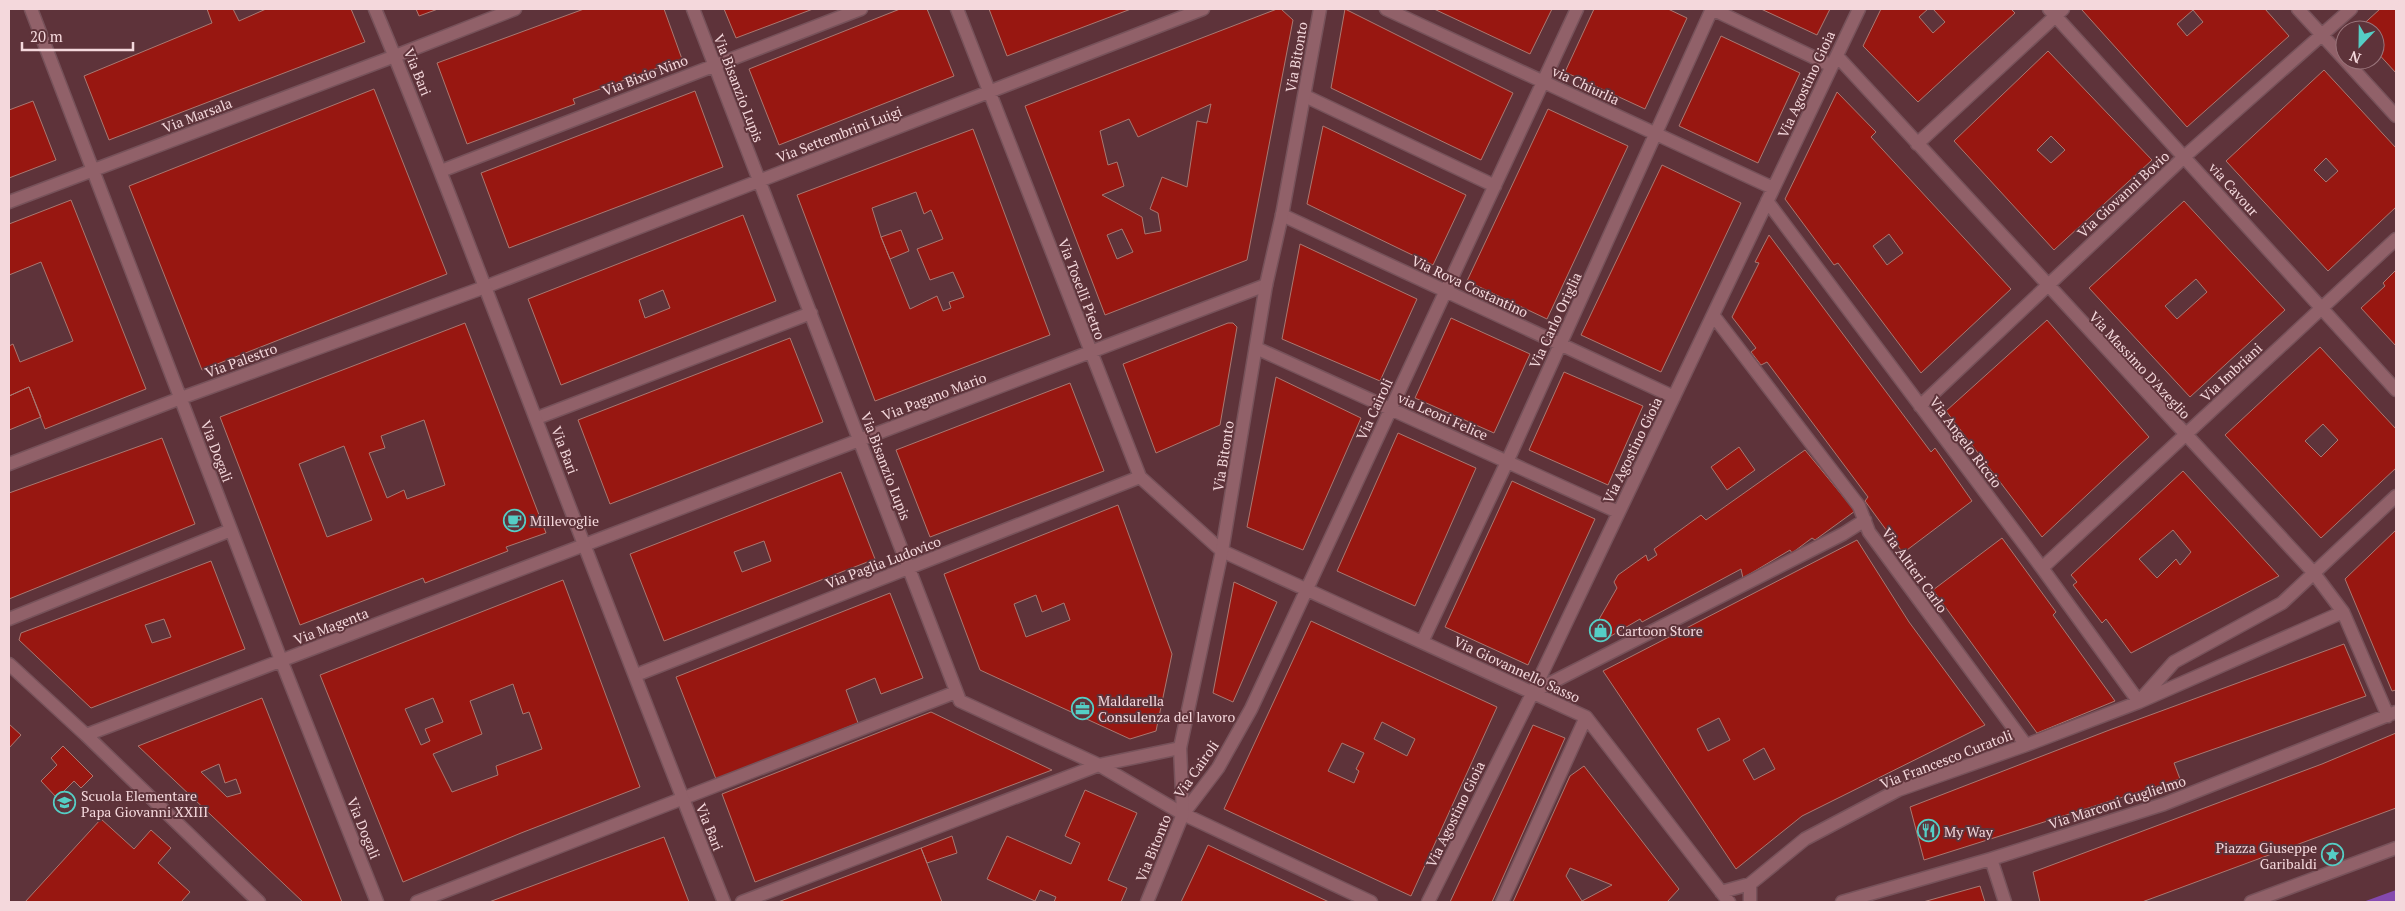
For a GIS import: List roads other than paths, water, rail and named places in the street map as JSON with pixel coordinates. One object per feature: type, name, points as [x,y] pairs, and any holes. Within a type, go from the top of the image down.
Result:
[{"type":"street","name":"Via Dogali","points":[[31,9],[231,530],[377,902]]},
{"type":"street","name":"Via Bari","points":[[375,9],[441,171],[724,902]]},
{"type":"street","name":"Via Marsala","points":[[9,202],[514,9]]},
{"type":"street","name":"Via Bisanzio Lupis","points":[[693,9],[960,701],[1099,766],[1183,814],[1371,902]]},
{"type":"street","name":"Via Bixio Nino","points":[[441,171],[861,9]]},
{"type":"street","name":"Via Toselli Pietro","points":[[957,9],[1140,477],[1222,551]]},
{"type":"street","name":"Via Settembrini Luigi","points":[[485,287],[1203,9]]},
{"type":"street","name":"Via Bitonto","points":[[1147,902],[1183,814],[1180,748],[1222,551],[1266,285],[1282,215],[1320,9]]},
{"type":"street","name":"via Chiurlia","points":[[1386,9],[1774,188]]},
{"type":"street","name":"Via Cairoli","points":[[1183,814],[1218,768],[1252,709],[1577,9]]},
{"type":"street","points":[[1712,9],[1834,61]]},
{"type":"street","name":"Via Carlo Origlia","points":[[1422,642],[1507,462],[1712,9]]},
{"type":"street","name":"Via Agostino Gioia","points":[[1428,902],[1533,692],[1859,9]]},
{"type":"street","points":[[2298,9],[2335,49]]},
{"type":"street","name":"Via Giovanni Bovio","points":[[1920,406],[2184,157],[2351,9]]},
{"type":"street","points":[[1917,144],[2056,11]]},
{"type":"street","name":"via Cavour","points":[[2056,11],[2184,157],[2396,390]]},
{"type":"street","name":"Via Massimo D'Azeglio","points":[[1834,61],[1917,144],[2313,572],[2343,612],[2392,714]]},
{"type":"street","points":[[2354,70],[2396,116]]},
{"type":"street","points":[[1304,96],[1495,186]]},
{"type":"street","name":"Via Angelo Riccio","points":[[1767,201],[2042,568],[2139,702]]},
{"type":"street","name":"Via Rova Costantino","points":[[1282,215],[1674,397]]},
{"type":"street","name":"Via Imbriani","points":[[2042,568],[2396,239]]},
{"type":"street","name":"Via Pagano Mario","points":[[586,545],[1266,285]]},
{"type":"street","name":"Via Palestro","points":[[9,464],[181,398],[485,287]]},
{"type":"street","points":[[537,418],[811,312]]},
{"type":"street","name":"Via Altieri Carlo","points":[[1713,315],[1860,506],[1869,532],[2026,746]]},
{"type":"street","name":"via Leoni Felice","points":[[1256,348],[1618,512]]},
{"type":"street","name":"Via Paglia Ludovico","points":[[636,675],[1140,477]]},
{"type":"street","name":"Via Francesco Curatoli","points":[[2139,702],[2174,662],[2282,603],[2396,496]]},
{"type":"street","points":[[1533,692],[1843,534],[1865,520]]},
{"type":"street","points":[[9,620],[231,530]]},
{"type":"street","name":"Via Magenta","points":[[86,735],[586,545]]},
{"type":"street","name":"Via Giovannello Sasso","points":[[1222,551],[1586,717],[1725,897]]},
{"type":"street","name":"Via Francesco Curatoli","points":[[1750,884],[1805,839],[1898,790],[2026,746],[2139,702],[2343,612]]},
{"type":"street","points":[[9,664],[260,902]]},
{"type":"street","points":[[417,902],[683,800],[956,692]]},
{"type":"street","name":"Via Marconi Guglielmo","points":[[1842,902],[1991,859],[2164,804],[2392,714]]},
{"type":"street","points":[[1502,902],[1586,717]]},
{"type":"street","points":[[742,902],[1099,766],[1180,748]]},
{"type":"street","points":[[2251,902],[2396,848]]},
{"type":"street","points":[[1991,859],[2005,902]]},
{"type":"street","points":[[1725,897],[1750,884],[1750,902]]},
{"type":"place","name":"Millevoglie","points":[[514,520]]},
{"type":"place","name":"Cartoon Store","points":[[1600,630]]},
{"type":"place","name":"Maldarella Consulenza del lavoro","points":[[1082,708]]},
{"type":"place","name":"Scuola Elementare Papa Giovanni XXIII","points":[[65,803]]},
{"type":"place","name":"My Way","points":[[1928,831]]},
{"type":"place","name":"Piazza Giuseppe Garibaldi","points":[[2333,855]]}]
